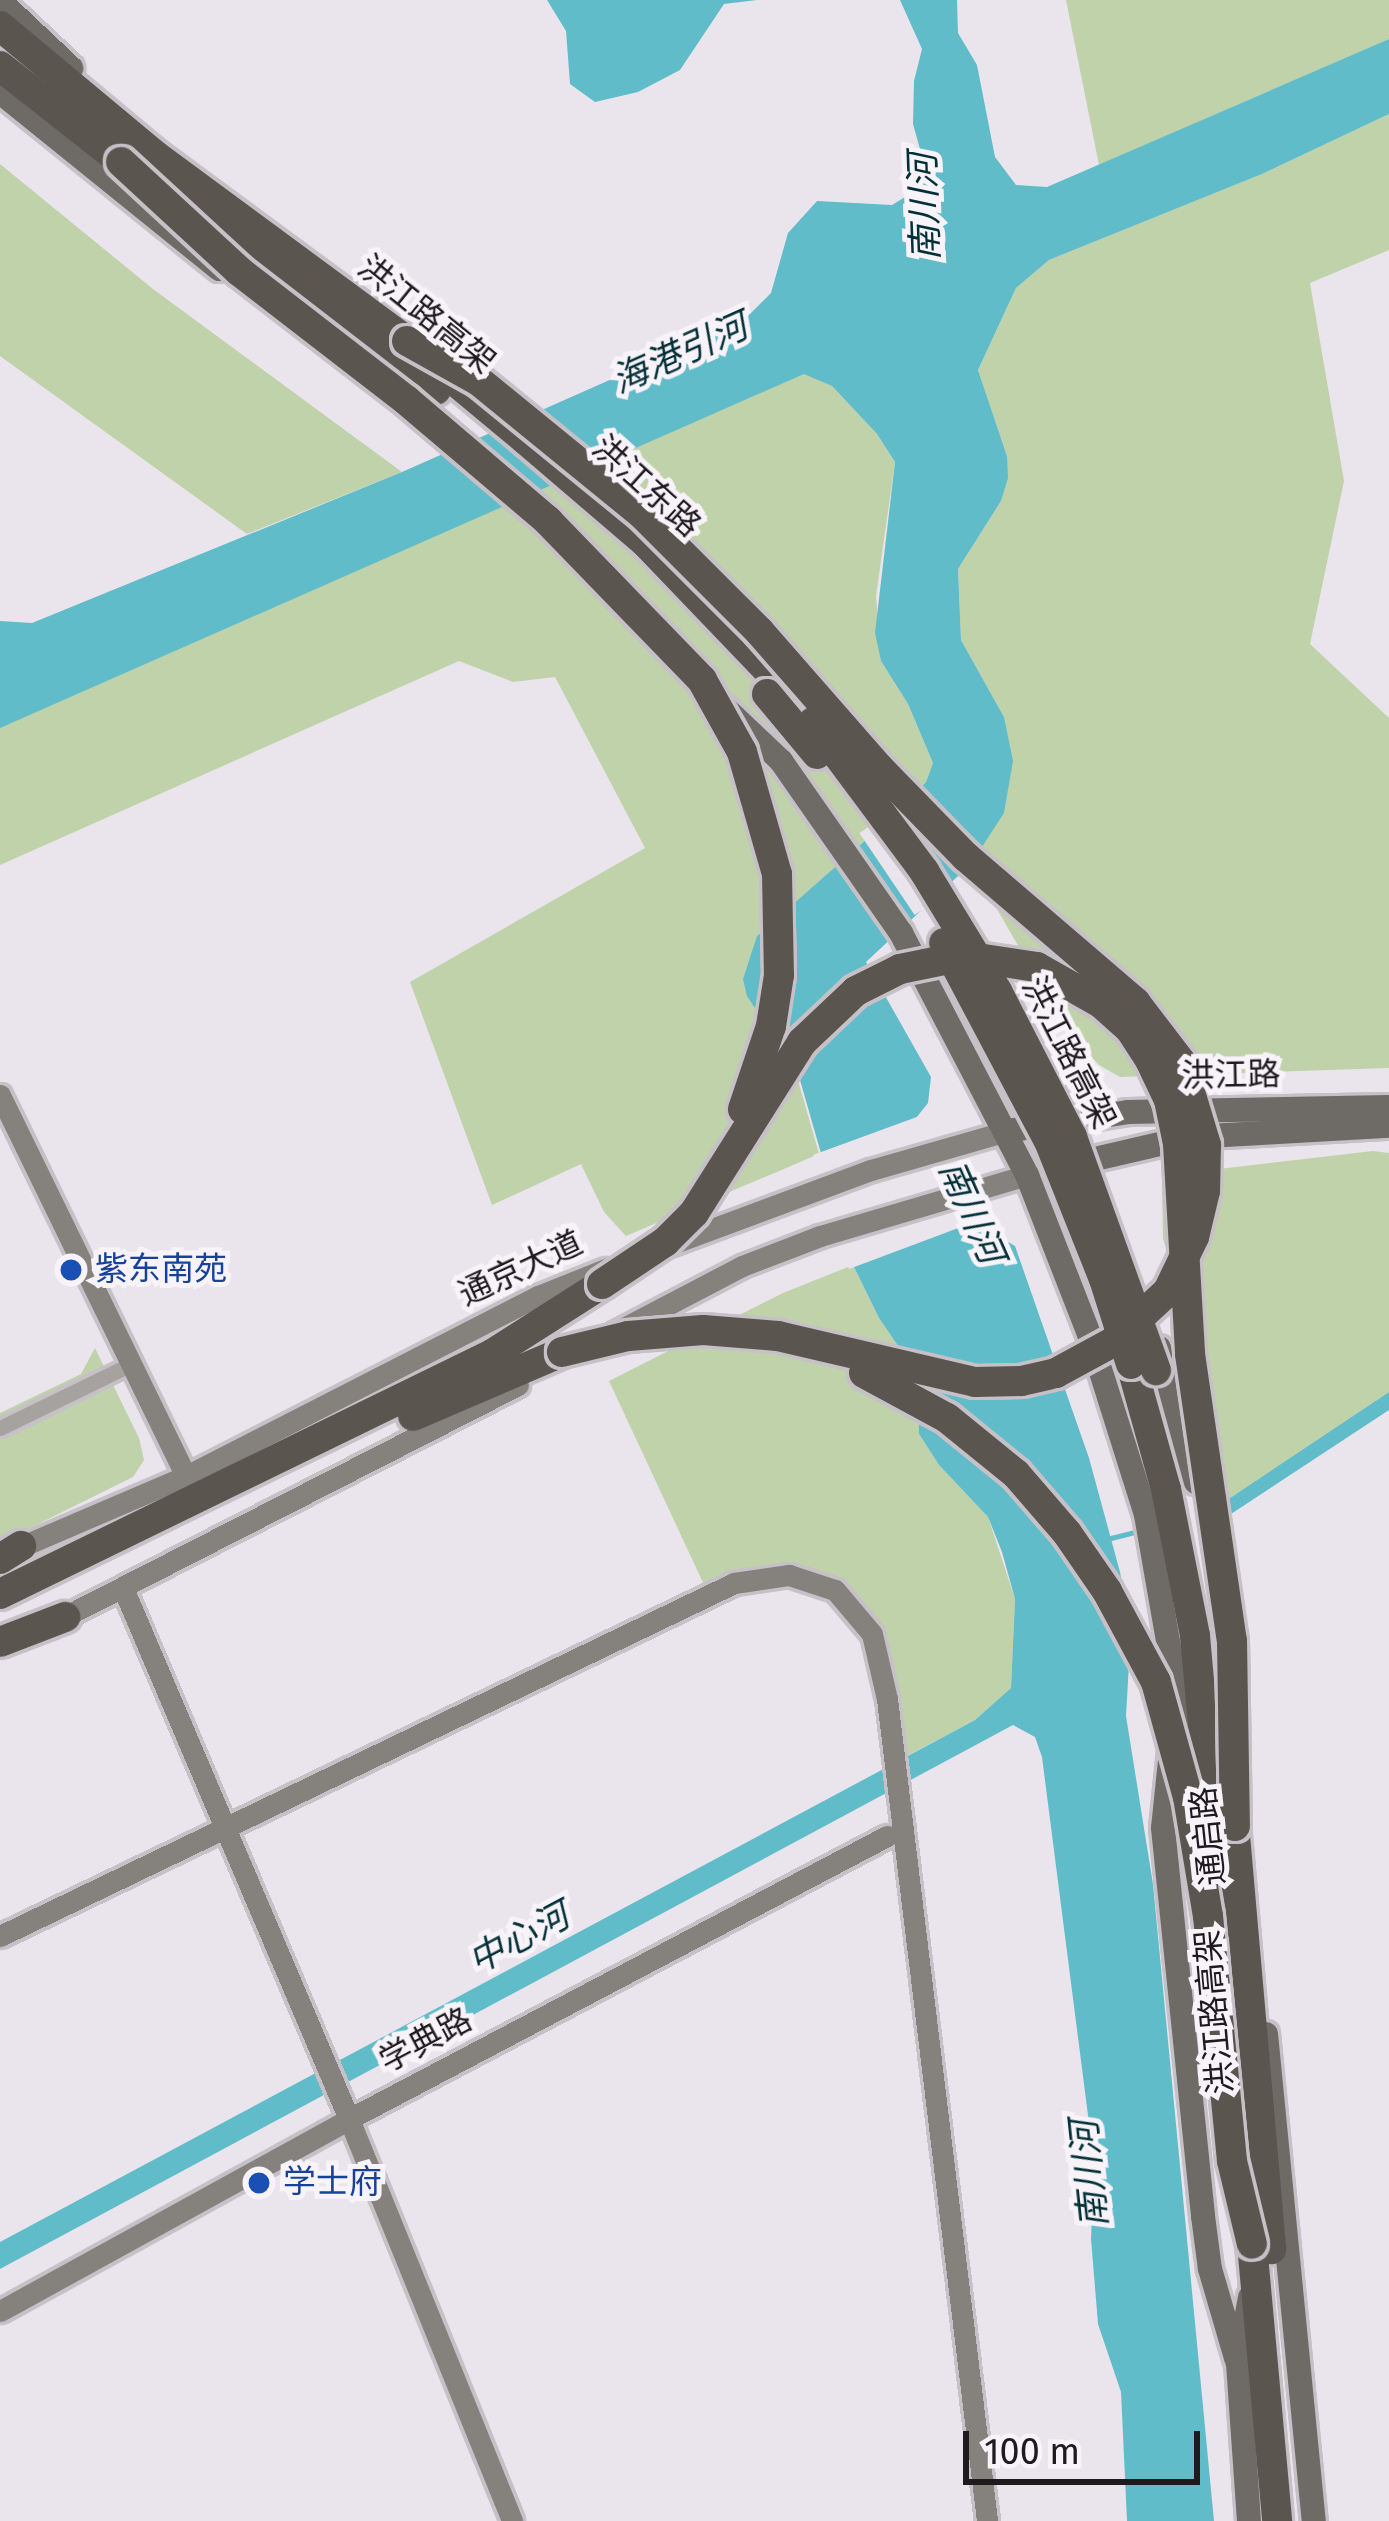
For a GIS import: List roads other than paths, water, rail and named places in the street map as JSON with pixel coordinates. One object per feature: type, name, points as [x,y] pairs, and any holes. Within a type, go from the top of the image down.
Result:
[{"type":"highway","name":"洪江路高架","points":[[0,26],[156,156],[406,341],[629,527],[747,646],[870,794],[997,991],[1072,1137],[1156,1370],[1206,1582],[1235,1826],[1293,2521]]},
{"type":"highway","name":"洪江路高架","points":[[0,66],[121,162],[454,404],[652,570],[857,801],[979,1003],[1048,1141],[1104,1279],[1166,1489],[1195,1636],[1276,2521]]},
{"type":"highway","points":[[121,162],[239,271],[406,400],[614,584],[702,680],[742,752],[777,874],[781,929],[771,1026],[753,1087],[718,1157],[659,1231],[602,1284]]},
{"type":"highway","points":[[406,341],[479,381],[641,513],[759,631],[951,842],[1135,1002],[1181,1062],[1206,1145],[1205,1191],[1195,1237],[1168,1291],[1113,1342],[1056,1372],[1021,1381],[975,1382],[799,1340],[703,1330],[628,1336],[562,1352]]},
{"type":"highway","points":[[602,1284],[665,1242],[694,1214],[802,1042],[856,991],[900,969],[964,956],[1037,967],[1102,1004],[1130,1028],[1150,1060],[1169,1100],[1178,1144],[1190,1354],[1232,1641],[1235,1826]]},
{"type":"highway","name":"通京大道","points":[[0,1617],[21,1592],[492,1354],[602,1284]]},
{"type":"highway","points":[[562,1352],[740,1345],[842,1364],[896,1387],[947,1418],[1016,1474],[1067,1533],[1134,1635],[1156,1682],[1188,1797],[1208,1916],[1232,2162],[1252,2244]]},
{"type":"highway","name":"通京大道","points":[[21,1592],[562,1352]]},
{"type":"highway","points":[[0,1646],[64,1617]]},
{"type":"main road","name":"洪江东路","points":[[0,1],[163,148],[595,481],[760,645],[892,810],[950,895],[1095,1160]]},
{"type":"main road","points":[[0,92],[119,194],[538,521],[781,761],[848,850],[901,933],[1028,1175],[1095,1160]]},
{"type":"main road","name":"洪江路","points":[[1075,1116],[1181,1109],[1389,1107]]},
{"type":"main road","name":"通京大道","points":[[1006,1131],[1075,1116]]},
{"type":"main road","name":"洪江路","points":[[1095,1160],[1190,1137],[1389,1126]]},
{"type":"main road","name":"通启路","points":[[1095,1160],[1167,1369],[1195,1472],[1220,1615],[1314,2521]]},
{"type":"main road","name":"通启路","points":[[1028,1175],[1120,1424],[1146,1515],[1174,1659],[1222,1989],[1249,2278],[1238,2362],[1249,2521]]},
{"type":"main road","points":[[1174,1659],[1177,1709],[1163,1828],[1210,2269],[1238,2362]]},
{"type":"street","points":[[0,1095],[186,1475]]},
{"type":"street","name":"通京大道","points":[[7,1554],[186,1475],[538,1296],[808,1194],[1006,1131]]},
{"type":"street","points":[[64,1617],[742,1266],[820,1236],[1028,1175]]},
{"type":"street","points":[[0,1428],[131,1364]]},
{"type":"street","points":[[0,1936],[734,1582],[789,1575],[835,1590],[854,1607],[872,1634],[886,1699],[987,2521]]},
{"type":"street","points":[[123,1588],[349,2119],[512,2521]]},
{"type":"street","name":"学典路","points":[[0,2311],[349,2119],[887,1836]]},
{"type":"water","points":[[547,0],[757,0],[724,4],[680,70],[638,92],[595,102],[570,84],[566,31]]},
{"type":"water","points":[[900,0],[957,0],[958,33],[977,65],[995,157],[1016,185],[1047,187],[1389,39],[1389,114],[1262,174],[1049,260],[1016,288],[978,370],[1007,456],[1008,478],[1001,501],[958,569],[961,640],[1004,717],[1013,761],[1004,813],[971,864],[866,962],[931,1077],[928,1103],[916,1118],[958,1227],[981,1226],[1015,1246],[1089,1458],[1120,1572],[1131,1629],[1126,1716],[1153,1884],[1214,2521],[1127,2521],[1121,2392],[1098,2324],[1091,2239],[1094,2162],[1042,1757],[1035,1737],[1013,1725],[0,2269],[0,2242],[975,1720],[1011,1688],[1015,1599],[1002,1552],[988,1517],[939,1465],[919,1434],[918,1392],[909,1362],[879,1318],[853,1265],[798,1073],[747,996],[743,979],[757,936],[903,807],[926,782],[933,763],[908,704],[881,661],[875,633],[895,462],[877,434],[832,386],[804,374],[0,728],[0,621],[32,623],[402,472],[743,321],[771,293],[788,233],[817,201],[892,205],[910,194],[925,167],[913,124],[914,81],[922,49]]},
{"type":"water","points":[[1389,1392],[1389,1410],[1231,1514],[1227,1500]]},
{"type":"waterway","points":[[1107,1539],[1142,1530]]},
{"type":"place","name":"紫东南苑","points":[[71,1270]]},
{"type":"place","name":"学士府","points":[[259,2183]]},
{"type":"water label","name":"南川河","points":[[925,207]]},
{"type":"water label","name":"海港引河","points":[[680,354]]},
{"type":"water label","name":"南川河","points":[[971,1212]]},
{"type":"water label","name":"中心河","points":[[519,1939]]},
{"type":"water label","name":"南川河","points":[[1090,2174]]}]
